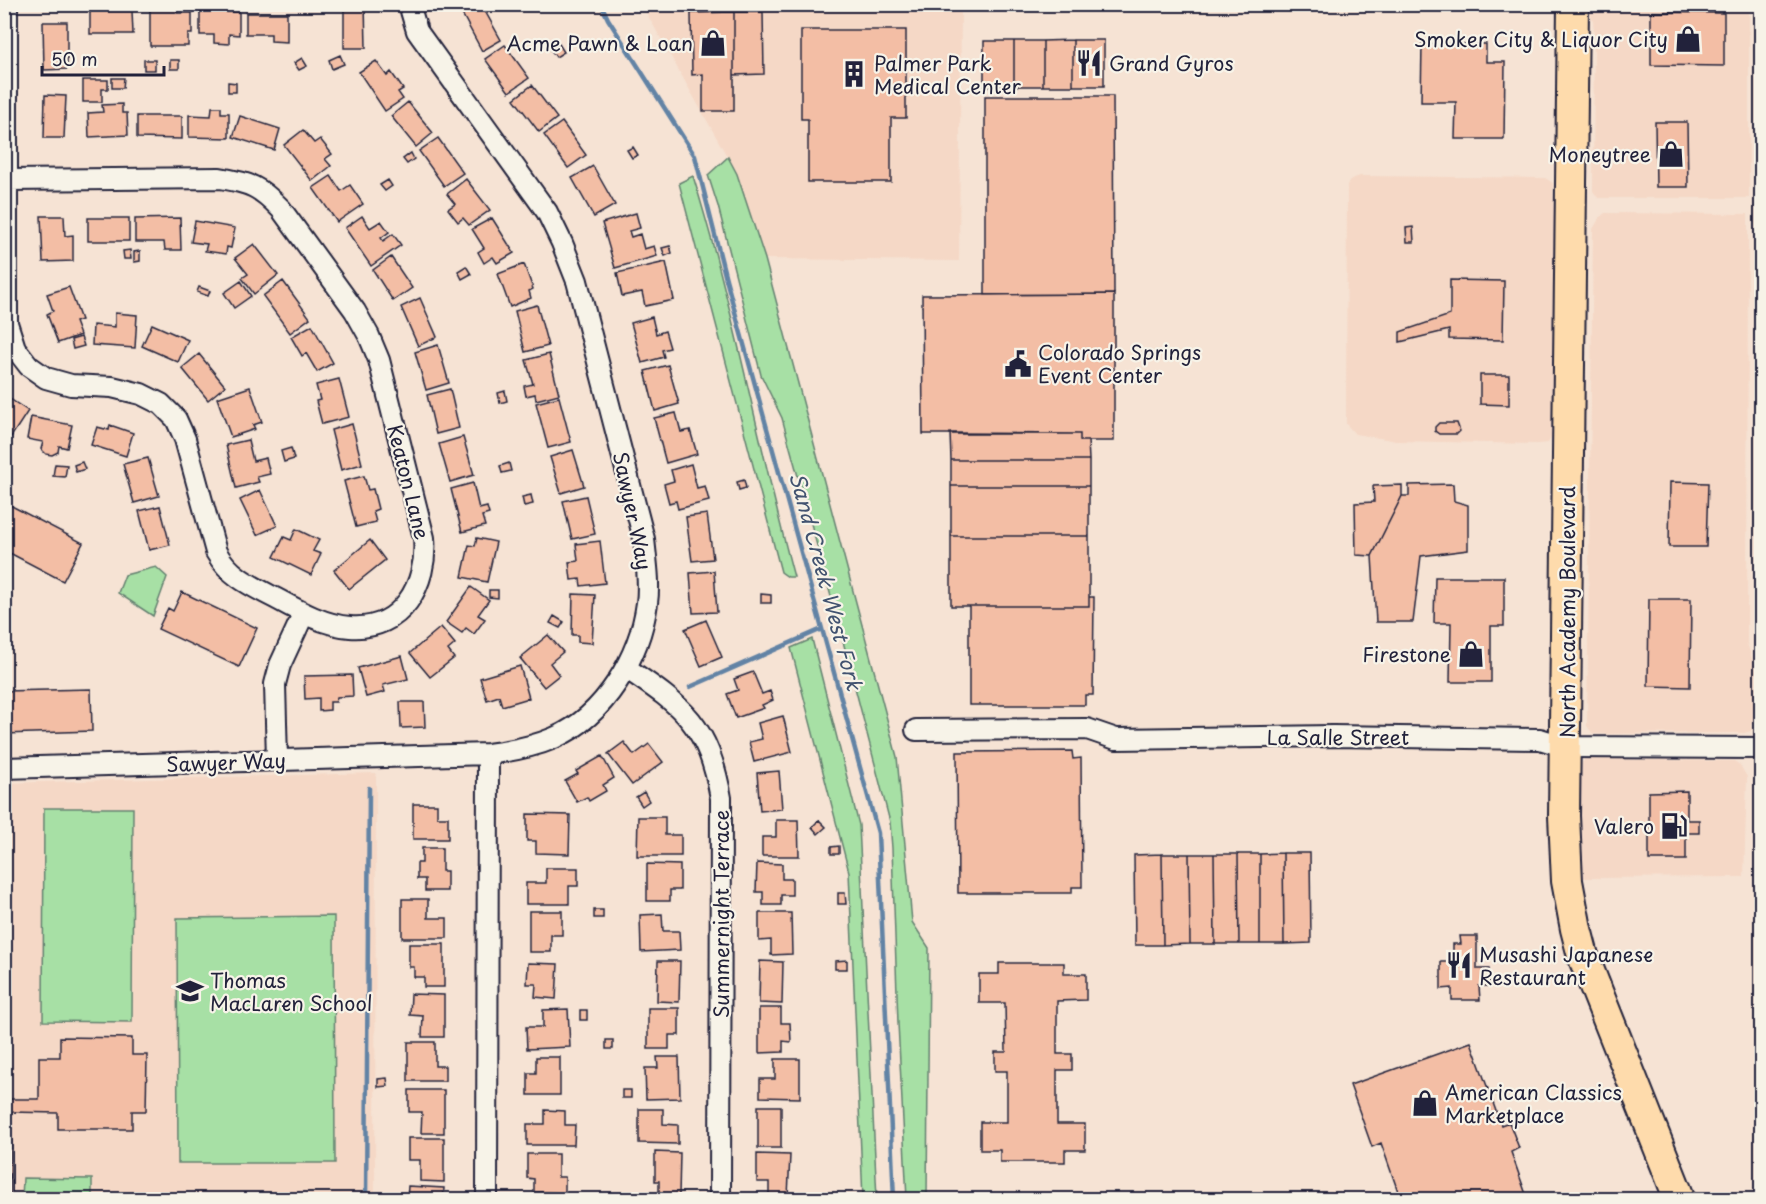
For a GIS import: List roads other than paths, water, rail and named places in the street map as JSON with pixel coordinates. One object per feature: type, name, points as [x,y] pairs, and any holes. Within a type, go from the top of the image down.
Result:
[{"type":"highway","name":"North Academy Boulevard","points":[[1573,4],[1564,816],[1567,881],[1576,929],[1595,988],[1680,1200]]},
{"type":"street","name":"Keaton Lane","points":[[7,4],[7,180],[7,323],[15,348],[29,366],[46,378],[71,386],[112,387],[141,394],[161,404],[176,419],[185,439],[211,539],[223,564],[242,581],[304,613],[336,625],[351,627],[378,624],[392,616],[412,596],[420,583],[424,568],[424,538],[379,360],[355,311],[281,209],[267,195],[248,182],[220,178],[7,180]]},
{"type":"street","name":"Sawyer Way","points":[[4,768],[488,754],[524,748],[546,741],[582,721],[604,699],[626,668],[640,634],[647,603],[648,574],[644,539],[577,281],[547,212],[428,48],[417,31],[408,9],[409,4]]},
{"type":"street","points":[[277,760],[275,684],[280,665],[304,613]]},
{"type":"street","name":"Summernight Terrace","points":[[626,668],[672,699],[691,719],[708,747],[722,798],[720,1200]]},
{"type":"street","name":"La Salle Street","points":[[916,730],[1087,729],[1116,739],[1333,736],[1540,740],[1566,747],[1761,748]]},
{"type":"street","points":[[487,1200],[488,754]]},
{"type":"waterway","name":"Sand Creek West Fork","points":[[601,4],[608,19],[695,156],[726,279],[878,833],[894,1200]]},
{"type":"waterway","points":[[690,687],[822,629]]},
{"type":"waterway","points":[[366,1200],[369,788]]},
{"type":"place","name":"Smoker City & Liquor City","points":[[1688,39]]},
{"type":"place","name":"Acme Pawn & Loan","points":[[713,43]]},
{"type":"place","name":"Grand Gyros","points":[[1089,63]]},
{"type":"place","name":"Palmer Park Medical Center","points":[[854,74]]},
{"type":"place","name":"Moneytree","points":[[1671,154]]},
{"type":"place","name":"Colorado Springs Event Center","points":[[1018,364]]},
{"type":"place","name":"Firestone","points":[[1471,654]]},
{"type":"place","name":"Valero","points":[[1674,826]]},
{"type":"place","name":"Musashi Japanese Restaurant","points":[[1459,965]]},
{"type":"place","name":"Thomas MacLaren School","points":[[190,991]]},
{"type":"place","name":"American Classics Marketplace","points":[[1425,1103]]}]
